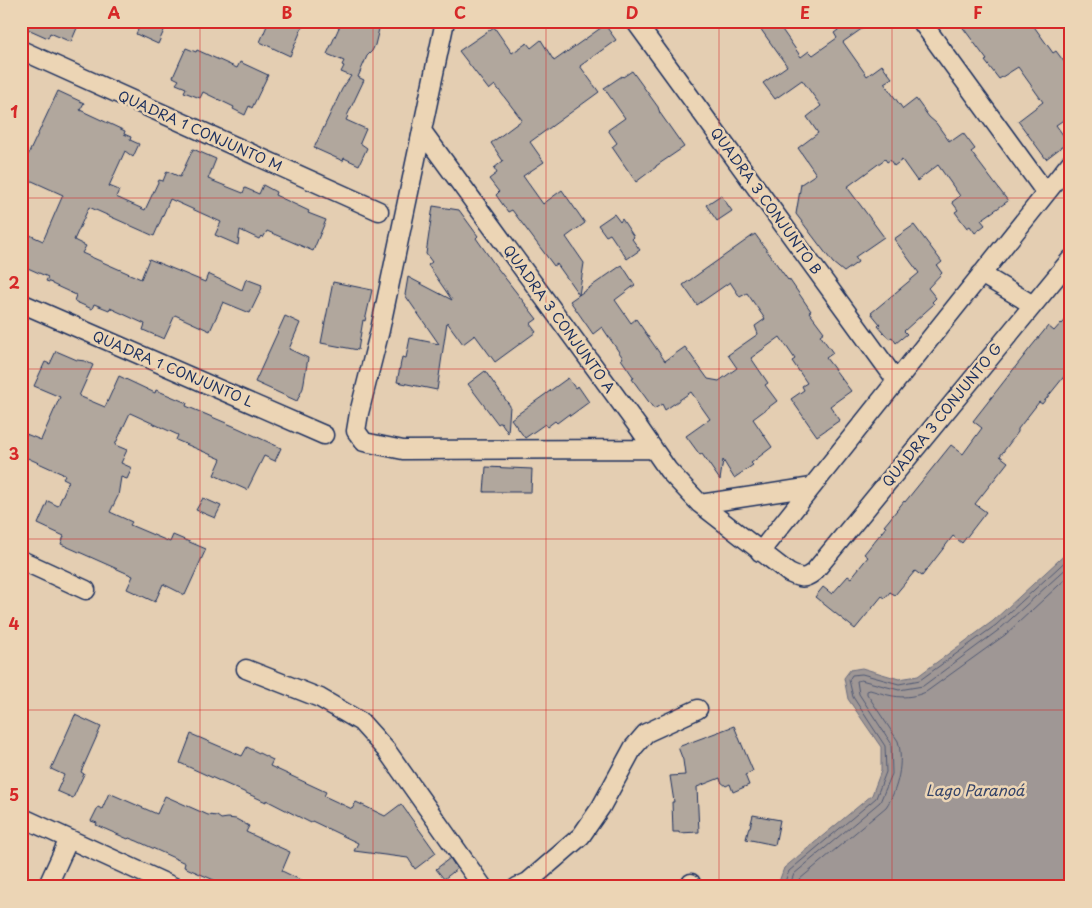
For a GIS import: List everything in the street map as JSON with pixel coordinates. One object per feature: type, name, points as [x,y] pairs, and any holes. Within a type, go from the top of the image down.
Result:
[{"type":"street","points":[[445,21],[380,330],[356,431],[364,442],[403,450],[653,449]]},
{"type":"street","name":"QUADRA 3 CONJUNTO B","points":[[635,21],[896,380]]},
{"type":"street","points":[[921,21],[1046,193]]},
{"type":"street","name":"QUADRA 1 CONJUNTO M","points":[[21,50],[379,211]]},
{"type":"street","name":"QUADRA 3 CONJUNTO A","points":[[422,131],[668,470],[700,504],[789,573],[799,577],[807,577],[814,572]]},
{"type":"street","points":[[760,552],[1071,162]]},
{"type":"street","name":"QUADRA 3 CONJUNTO G","points":[[814,572],[1071,259]]},
{"type":"street","points":[[981,274],[1033,305]]},
{"type":"street","name":"QUADRA 1 CONJUNTO L","points":[[21,303],[324,435]]},
{"type":"street","points":[[700,504],[812,487]]},
{"type":"street","points":[[21,560],[86,590]]},
{"type":"street","points":[[246,669],[320,698],[361,722],[387,751],[483,887]]},
{"type":"street","points":[[517,887],[528,882],[581,836],[600,807],[633,748],[646,733],[698,709]]},
{"type":"street","points":[[21,817],[174,887]]},
{"type":"street","points":[[47,887],[69,840]]},
{"type":"water","name":"Lago Paranoá","points":[[1071,549],[1071,887],[777,887],[784,868],[872,795],[881,771],[881,747],[848,699],[844,678],[850,670],[862,668],[899,679],[918,676],[993,621]]},
{"type":"building","points":[[21,21],[80,21],[71,42],[50,33],[48,38],[21,26]]},
{"type":"building","points":[[142,21],[155,21],[166,26],[158,44],[136,34]]},
{"type":"building","points":[[269,21],[305,21],[290,56],[260,42]]},
{"type":"building","points":[[342,21],[381,21],[375,45],[367,56],[358,77],[364,80],[346,120],[366,129],[360,143],[367,148],[359,165],[344,158],[343,161],[314,148],[342,89],[351,76],[341,72],[344,61],[327,54]]},
{"type":"building","points":[[755,21],[776,21],[801,57],[809,51],[813,55],[837,38],[834,33],[850,21],[873,21],[843,42],[867,76],[882,65],[892,78],[884,83],[903,109],[916,99],[949,141],[963,133],[975,149],[971,152],[1008,201],[981,220],[985,225],[975,233],[970,226],[967,228],[955,212],[958,210],[952,202],[960,196],[938,165],[917,181],[902,160],[894,166],[890,160],[887,162],[885,159],[847,187],[884,237],[855,257],[858,262],[844,272],[833,263],[796,214],[801,184],[816,174],[798,148],[818,133],[807,117],[821,106],[802,80],[775,99],[763,83],[787,66]]},
{"type":"building","points":[[958,21],[1030,21],[1053,53],[1056,51],[1071,71],[1071,115],[1056,125],[1068,142],[1046,159],[1018,121],[1043,102],[1018,67],[999,79]]},
{"type":"building","points":[[605,25],[616,40],[580,66],[599,92],[530,142],[544,162],[523,176],[543,204],[562,190],[585,223],[566,237],[584,263],[579,295],[557,264],[554,266],[512,210],[508,212],[496,195],[499,192],[489,179],[497,173],[494,168],[503,161],[491,143],[522,120],[495,85],[489,90],[459,51],[494,27],[512,53],[527,43],[531,48],[541,40],[554,61]]},
{"type":"building","points":[[186,48],[196,52],[197,50],[237,68],[240,62],[268,75],[252,108],[249,106],[245,115],[233,109],[234,107],[203,92],[200,98],[184,92],[186,88],[176,84],[179,80],[173,77]]},
{"type":"building","points":[[632,71],[684,147],[636,182],[612,147],[617,143],[608,130],[625,118],[604,88]]},
{"type":"building","points":[[58,91],[84,103],[80,110],[125,131],[124,134],[131,137],[130,140],[139,144],[133,157],[125,151],[109,186],[119,190],[116,197],[145,210],[159,180],[163,181],[167,171],[180,177],[193,149],[216,159],[208,179],[243,193],[245,188],[259,194],[263,185],[276,192],[275,195],[309,211],[308,213],[326,220],[313,251],[267,231],[263,238],[261,236],[259,239],[240,230],[238,245],[215,235],[221,222],[170,199],[154,236],[89,207],[74,240],[86,246],[82,253],[141,279],[149,259],[205,282],[208,274],[242,290],[246,279],[262,285],[262,288],[250,313],[223,302],[210,331],[175,315],[164,339],[143,330],[145,324],[110,308],[109,310],[94,304],[92,309],[74,301],[76,295],[46,281],[48,277],[21,265],[21,231],[43,241],[63,195],[21,176],[21,152],[28,155]]},
{"type":"building","points":[[721,195],[732,211],[717,221],[706,205]]},
{"type":"building","points":[[433,206],[459,210],[478,236],[476,238],[495,265],[537,319],[530,324],[536,332],[495,362],[475,335],[463,344],[447,322],[437,390],[397,382],[402,357],[406,358],[410,338],[439,344],[405,295],[408,277],[452,300],[428,265],[432,262],[426,254]]},
{"type":"building","points":[[614,214],[620,222],[622,219],[640,250],[627,259],[610,234],[606,236],[598,225]]},
{"type":"building","points":[[914,225],[942,262],[937,266],[942,273],[928,288],[936,298],[932,302],[934,304],[904,331],[907,334],[896,343],[892,337],[889,339],[878,326],[880,324],[871,313],[919,273],[894,239]]},
{"type":"building","points":[[755,234],[789,279],[824,332],[820,335],[833,353],[826,358],[851,391],[830,406],[840,420],[817,436],[791,399],[804,390],[802,386],[807,383],[792,361],[795,359],[780,337],[751,358],[768,383],[765,385],[777,401],[753,419],[772,447],[751,463],[753,465],[734,478],[723,460],[720,480],[702,454],[700,455],[686,436],[710,419],[691,392],[665,410],[662,404],[654,409],[632,379],[634,378],[621,359],[623,358],[602,327],[593,334],[570,301],[622,265],[635,285],[615,300],[631,323],[636,319],[665,361],[685,347],[708,379],[719,381],[737,368],[728,355],[758,334],[755,326],[765,319],[747,293],[740,297],[730,282],[697,305],[683,285]]},
{"type":"building","points":[[333,282],[372,290],[365,321],[363,320],[358,350],[321,343]]},
{"type":"building","points":[[1071,314],[1071,368],[1042,404],[1039,402],[1000,456],[1008,462],[975,504],[986,512],[962,543],[953,536],[922,576],[915,571],[895,595],[890,592],[885,598],[882,596],[855,629],[815,597],[823,587],[832,594],[848,576],[851,578],[868,557],[864,554],[886,527],[884,526],[951,445],[963,454],[982,428],[973,421],[1048,326],[1054,331]]},
{"type":"building","points":[[285,316],[300,323],[289,349],[308,358],[303,388],[297,401],[255,382]]},
{"type":"building","points":[[56,351],[93,365],[79,396],[105,407],[119,376],[155,393],[156,390],[187,403],[186,406],[281,448],[275,461],[264,456],[247,490],[214,475],[221,459],[176,440],[178,435],[130,413],[115,445],[127,450],[121,463],[132,468],[127,479],[121,477],[118,496],[110,512],[132,522],[130,525],[170,542],[173,535],[206,549],[185,595],[163,584],[155,602],[127,589],[133,576],[61,544],[64,536],[38,524],[48,501],[58,506],[69,481],[63,478],[65,475],[21,455],[21,432],[41,440],[60,397],[34,386],[45,362],[50,364]]},
{"type":"building","points":[[485,371],[510,406],[508,433],[501,422],[498,424],[468,384]]},
{"type":"building","points":[[568,378],[575,388],[578,386],[589,402],[570,416],[569,414],[557,423],[555,421],[547,427],[545,424],[525,438],[511,419]]},
{"type":"building","points":[[486,467],[532,469],[531,492],[484,492]]},
{"type":"building","points":[[203,498],[221,506],[215,518],[196,510]]},
{"type":"building","points":[[75,715],[101,727],[81,772],[84,774],[73,798],[57,791],[64,775],[51,769]]},
{"type":"building","points":[[734,726],[753,771],[745,775],[749,785],[733,792],[730,784],[726,786],[721,782],[720,778],[697,787],[699,832],[673,832],[672,802],[674,802],[670,776],[685,775],[683,760],[678,747]]},
{"type":"building","points":[[191,734],[242,756],[247,747],[273,760],[270,766],[326,792],[324,796],[352,809],[356,802],[385,816],[401,804],[436,853],[415,869],[408,858],[354,851],[358,843],[312,821],[311,823],[266,800],[266,802],[180,763]]},
{"type":"building","points":[[109,793],[157,814],[165,796],[208,815],[217,816],[221,819],[236,819],[249,826],[246,832],[290,852],[282,871],[315,887],[230,887],[184,867],[185,863],[96,825],[97,823],[91,821],[98,807],[102,809]]},
{"type":"building","points":[[753,815],[780,820],[775,845],[746,839]]},
{"type":"building","points":[[450,858],[457,869],[444,879],[436,869]]}]
